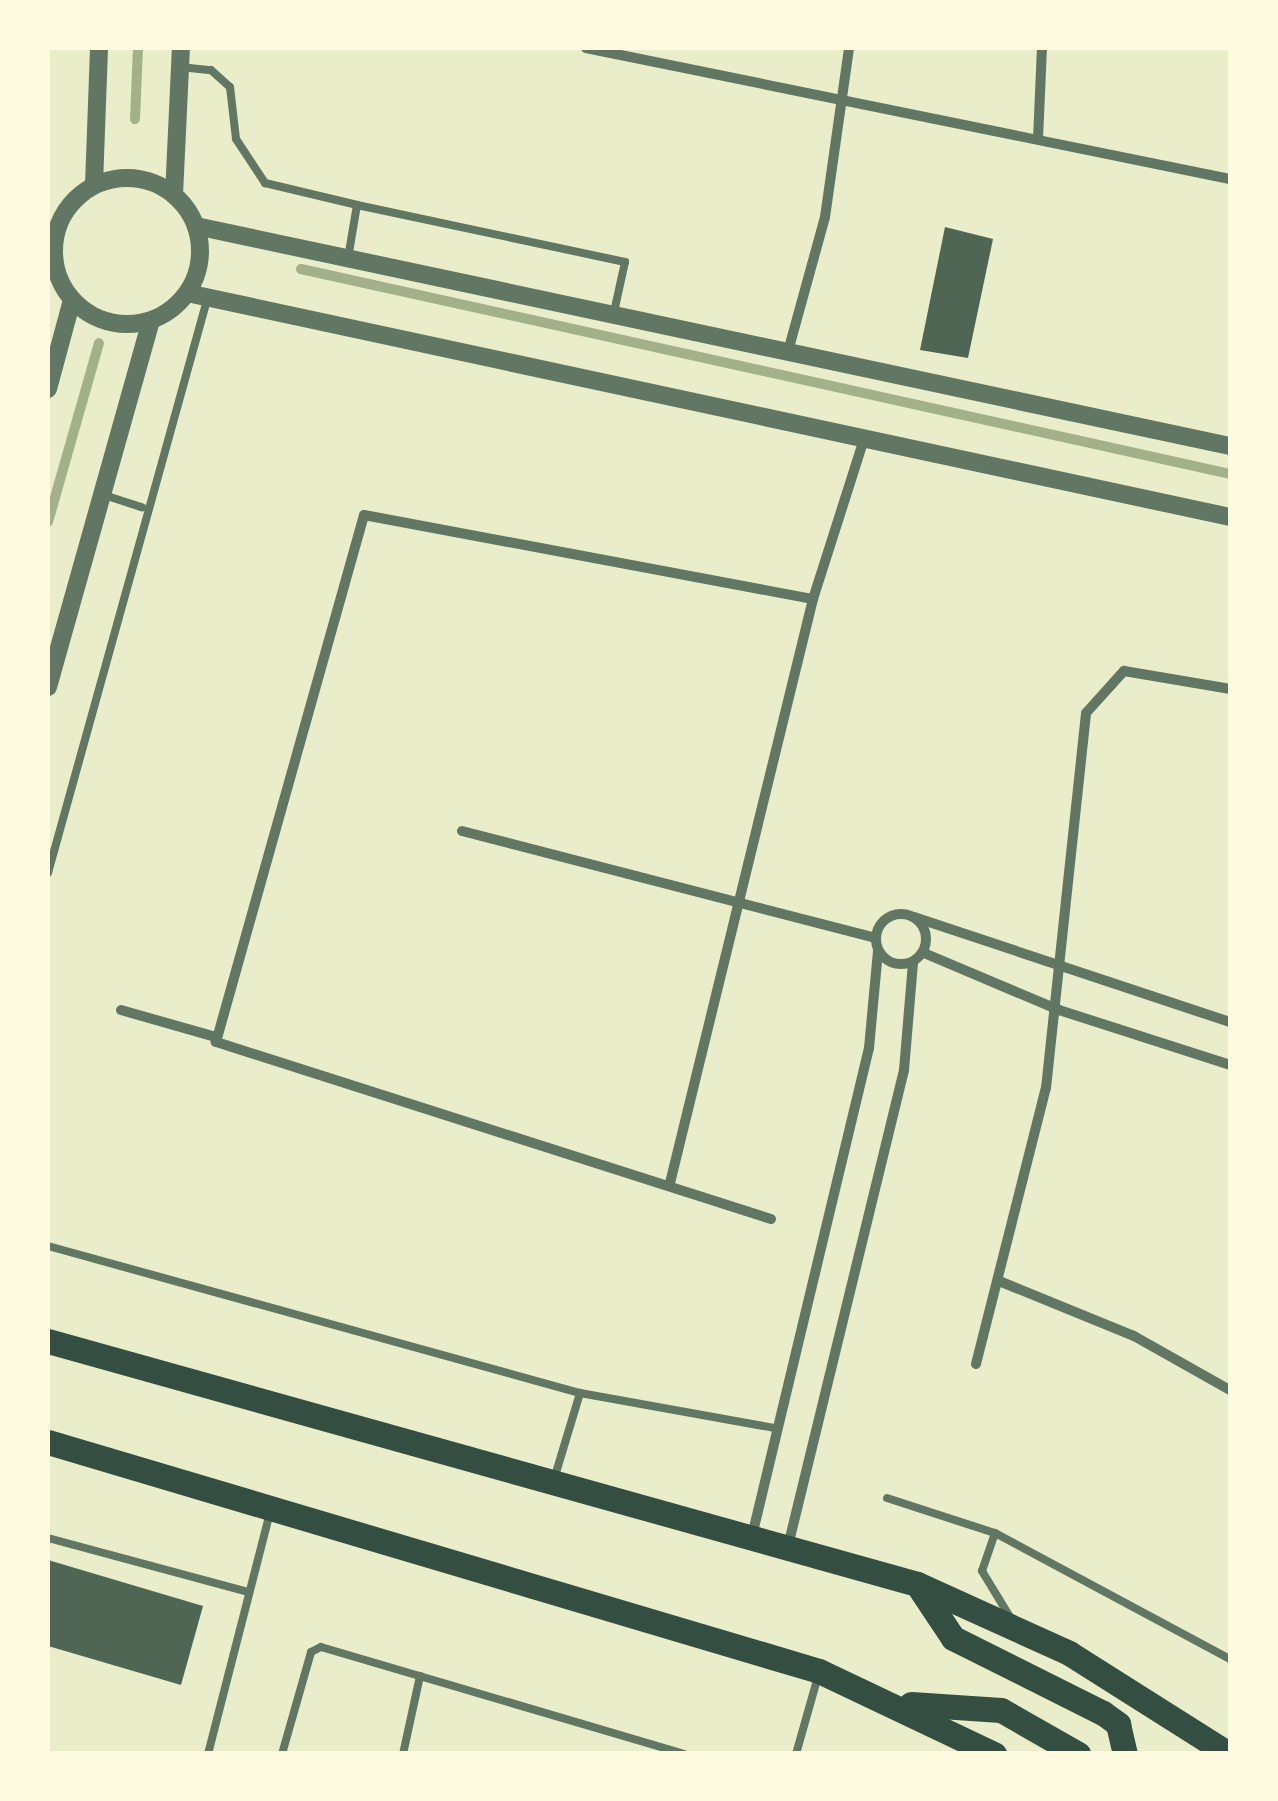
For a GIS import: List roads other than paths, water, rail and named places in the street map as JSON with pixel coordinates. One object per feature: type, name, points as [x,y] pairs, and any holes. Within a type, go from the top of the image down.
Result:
[{"type":"main road","points":[[48,1341],[555,1476],[917,1584],[1020,1629],[1229,1754]]},
{"type":"main road","points":[[48,1442],[819,1671],[903,1704],[994,1754]]},
{"type":"main road","points":[[917,1584],[954,1638],[1118,1724],[1125,1754]]},
{"type":"main road","points":[[903,1704],[1000,1710],[1078,1754]]},
{"type":"street","points":[[48,389],[72,300],[55,238],[94,185],[99,48]]},
{"type":"street","points":[[174,195],[181,48]]},
{"type":"street","points":[[586,48],[652,54],[846,107],[1038,139],[1230,179],[1230,166]]},
{"type":"street","points":[[787,356],[846,107],[850,48]]},
{"type":"street","points":[[1038,139],[1042,48]]},
{"type":"street","points":[[72,300],[108,323],[151,321],[187,293],[197,272],[196,226],[174,195],[136,178],[94,185]]},
{"type":"street","points":[[196,226],[787,356],[1230,446]]},
{"type":"street","points":[[187,293],[863,442],[1230,517]]},
{"type":"street","points":[[48,687],[151,321]]},
{"type":"street","points":[[670,1183],[813,599],[863,442]]},
{"type":"street","points":[[771,1219],[670,1183],[220,1048],[216,1038],[364,515],[813,599]]},
{"type":"street","points":[[976,1364],[1036,1150],[1059,1010],[1092,701],[1114,677],[1143,668],[1230,689]]},
{"type":"street","points":[[462,831],[738,899],[875,938]]},
{"type":"street","points":[[752,1536],[774,1428],[869,1048],[878,951],[875,938],[888,916],[914,917],[1230,1022]]},
{"type":"street","points":[[914,917],[924,953]]},
{"type":"street","points":[[878,951],[912,962]]},
{"type":"street","points":[[788,1547],[904,1070],[912,962],[924,953]]},
{"type":"street","points":[[924,953],[1059,1010],[1230,1065]]},
{"type":"street","points":[[121,1010],[216,1038]]},
{"type":"street","points":[[999,1281],[1134,1336],[1230,1390]]},
{"type":"lane","points":[[180,67],[212,70],[230,86],[236,140],[265,183],[625,262],[613,318]]},
{"type":"lane","points":[[347,260],[357,205]]},
{"type":"lane","points":[[48,873],[142,508],[207,298]]},
{"type":"lane","points":[[102,494],[142,508]]},
{"type":"lane","points":[[48,1246],[580,1393],[774,1428]]},
{"type":"lane","points":[[555,1476],[580,1393]]},
{"type":"lane","points":[[887,1498],[995,1533],[1230,1659]]},
{"type":"lane","points":[[208,1754],[271,1509]]},
{"type":"lane","points":[[995,1533],[986,1586],[1020,1629]]},
{"type":"lane","points":[[48,1538],[248,1592]]},
{"type":"lane","points":[[282,1754],[315,1648],[684,1754]]},
{"type":"lane","points":[[796,1754],[819,1671]]},
{"type":"lane","points":[[403,1754],[420,1676]]},
{"type":"waterway","points":[[135,119],[138,48]]},
{"type":"waterway","points":[[301,269],[1230,474]]},
{"type":"waterway","points":[[48,522],[99,343]]}]
